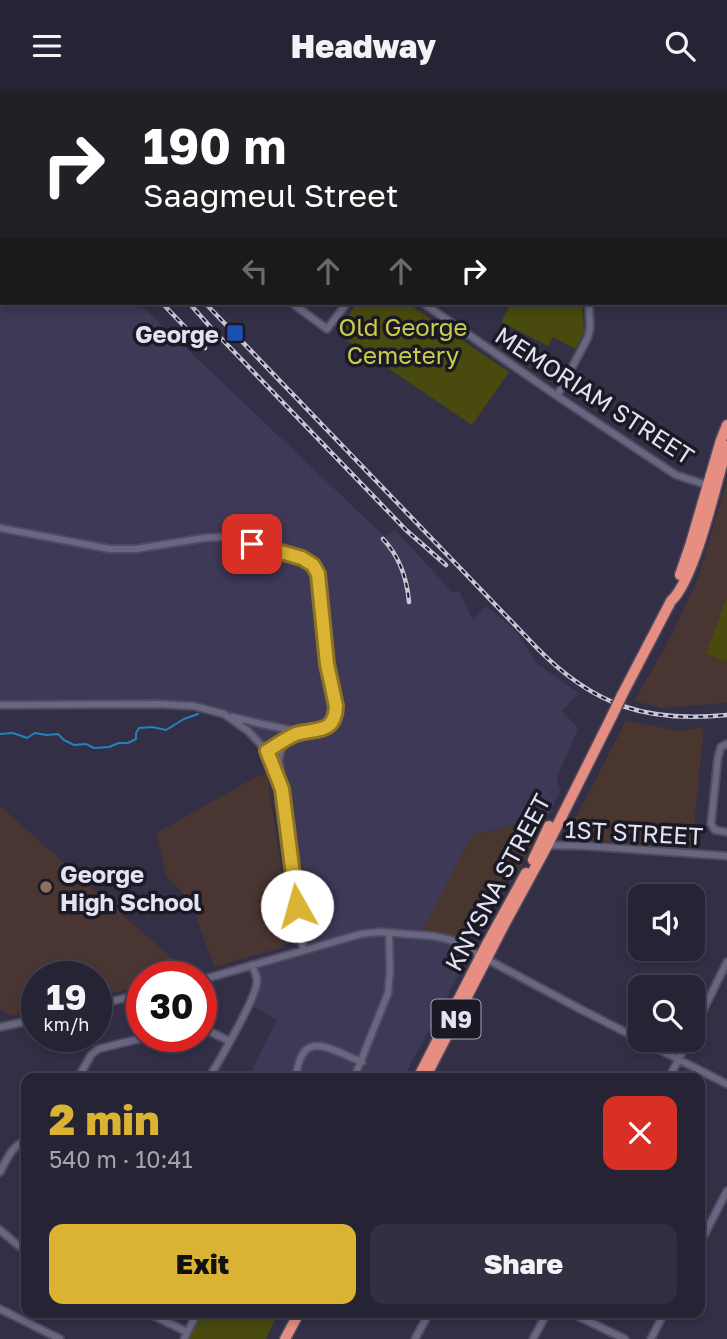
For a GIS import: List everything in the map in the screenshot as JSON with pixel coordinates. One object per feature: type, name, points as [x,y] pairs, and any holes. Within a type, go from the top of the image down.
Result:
[{"type":"highway","name":"N9","points":[[712,486],[721,440],[727,425]]},
{"type":"highway","name":"N9","points":[[712,486],[727,446]]},
{"type":"highway","name":"KNYSNA STREET","points":[[421,1073],[543,845],[574,793],[671,601],[670,597],[712,486]]},
{"type":"highway","name":"KNYSNA STREET","points":[[427,1073],[484,957]]},
{"type":"highway","points":[[285,1339],[293,1318]]},
{"type":"street","points":[[295,305],[327,329],[345,305]]},
{"type":"street","name":"MEMORIAM STREET","points":[[426,305],[676,475],[712,486]]},
{"type":"street","points":[[557,396],[588,337],[589,305]]},
{"type":"street","points":[[0,528],[110,549],[136,549],[215,537],[232,538],[310,562],[318,574],[327,664],[336,713],[332,723],[325,728],[294,735],[267,751]]},
{"type":"street","points":[[0,705],[194,706],[266,726],[304,732]]},
{"type":"street","points":[[224,714],[248,731],[267,751],[282,789]]},
{"type":"street","points":[[283,741],[279,759],[303,950]]},
{"type":"street","points":[[727,744],[721,747],[718,757],[711,824],[715,830],[727,832]]},
{"type":"street","name":"1ST STREET","points":[[543,845],[727,856]]},
{"type":"street","points":[[356,1073],[388,993],[389,933]]},
{"type":"street","points":[[217,975],[357,935],[389,933],[441,937],[727,1084]]},
{"type":"street","points":[[705,1007],[727,962]]},
{"type":"street","points":[[212,1073],[257,985],[252,965]]},
{"type":"street","points":[[0,1027],[21,1022]]},
{"type":"street","points":[[217,1035],[229,1041]]},
{"type":"street","points":[[82,1073],[91,1055],[98,1049],[126,1042]]},
{"type":"street","points":[[296,1073],[300,1056],[304,1050],[313,1046],[323,1047],[362,1062]]},
{"type":"street","points":[[672,1073],[682,1052]]},
{"type":"street","points":[[0,1172],[12,1151],[21,1144]]},
{"type":"street","points":[[705,1234],[727,1192]]},
{"type":"street","points":[[0,1230],[21,1248]]},
{"type":"street","points":[[0,1309],[61,1339]]},
{"type":"street","points":[[156,1318],[185,1336],[194,1318]]},
{"type":"street","points":[[415,1339],[426,1318]]},
{"type":"street","points":[[533,1339],[544,1318]]},
{"type":"street","points":[[581,1318],[625,1339]]},
{"type":"street","points":[[651,1339],[662,1318]]},
{"type":"shaded area","points":[[0,305],[132,305],[145,309],[385,537],[395,530],[453,593],[459,591],[473,620],[486,606],[516,631],[536,663],[579,693],[562,711],[578,728],[557,777],[560,791],[548,816],[472,835],[421,934],[437,936],[472,951],[406,1073],[250,1073],[277,1020],[248,1004],[257,984],[252,965],[302,950],[282,789],[267,751],[224,714],[194,706],[0,705]]},
{"type":"shaded area","points":[[727,481],[727,703],[661,708],[634,701],[667,644],[697,581]]},
{"type":"shaded area","points":[[626,721],[680,731],[704,727],[692,847],[570,839],[567,834]]},
{"type":"shaded area","points":[[267,773],[291,937],[283,947],[217,966],[217,961],[212,961],[190,901],[166,876],[156,833]]},
{"type":"shaded area","name":"George High School","points":[[0,806],[175,961],[126,961],[126,989],[112,993],[112,961],[21,961],[21,1014],[11,1016],[0,1009]]},
{"type":"shaded area","points":[[548,816],[517,875],[507,871],[473,936],[468,934],[462,946],[420,935],[472,835]]},
{"type":"green space","name":"Old George Cemetery","points":[[356,305],[410,305],[509,372],[472,425],[336,333]]},
{"type":"green space","points":[[510,305],[582,305],[584,333],[575,349],[553,337],[548,346],[501,322]]},
{"type":"green space","points":[[727,599],[727,661],[706,654]]},
{"type":"green space","points":[[198,1318],[276,1318],[266,1339],[187,1339]]},
{"type":"waterway","points":[[0,734],[13,733],[27,738],[35,733],[58,734],[74,745],[109,747],[136,739],[139,728],[166,730],[198,714]]},
{"type":"railway","points":[[164,305],[205,348]]},
{"type":"railway","points":[[191,305],[406,530],[446,565]]},
{"type":"railway","points":[[207,305],[558,668],[601,697],[647,713],[698,717],[727,715]]},
{"type":"railway","points":[[383,539],[401,568],[409,602]]},
{"type":"place","name":"George","points":[[235,333]]},
{"type":"place","name":"George High School","points":[[46,887]]},
{"type":"route","points":[[252,544],[302,558],[310,562],[316,570],[327,664],[336,706],[332,723],[325,728],[294,735],[267,751],[282,789],[297,906]]}]
